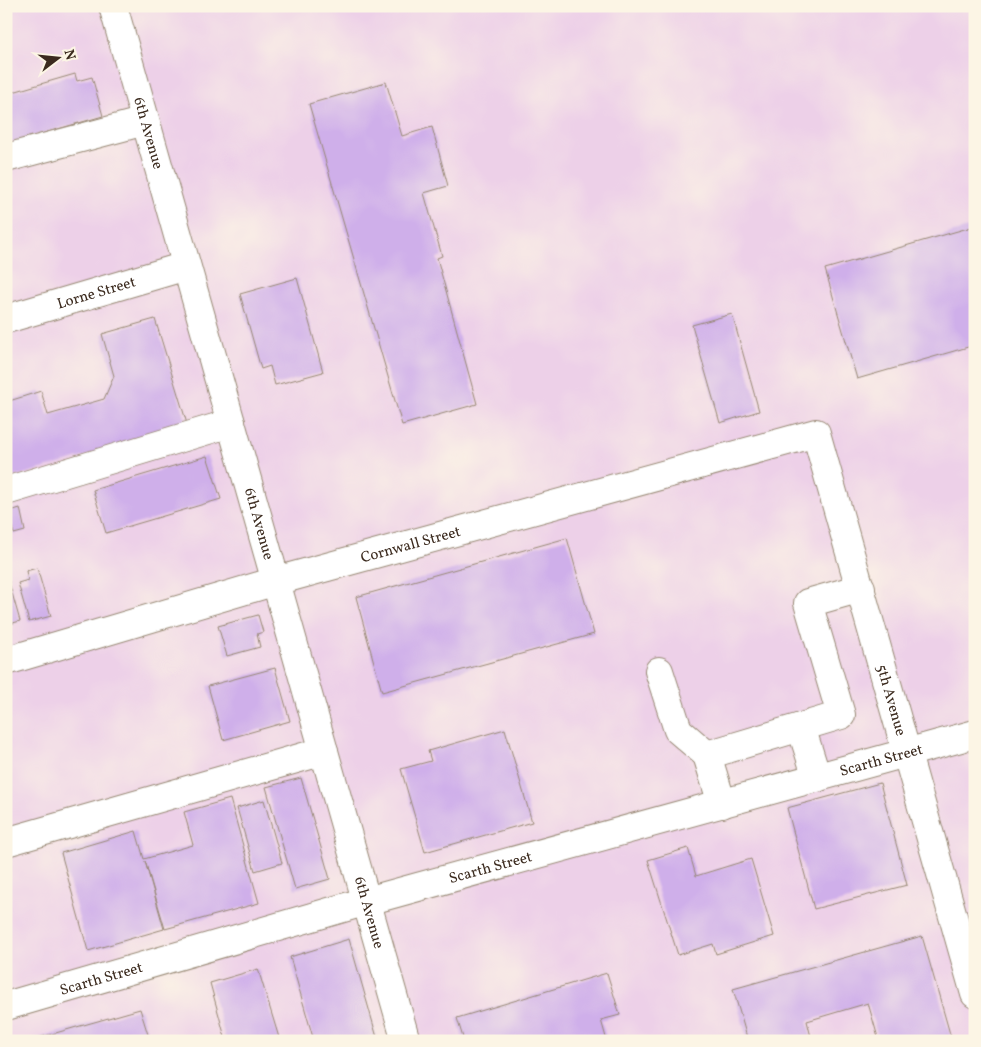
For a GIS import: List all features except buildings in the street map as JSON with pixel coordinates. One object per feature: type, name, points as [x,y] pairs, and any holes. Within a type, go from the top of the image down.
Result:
[{"type":"street","name":"6th Avenue","points":[[113,6],[406,1041]]},
{"type":"street","points":[[6,158],[145,121]]},
{"type":"street","name":"Lorne Street","points":[[6,319],[186,266]]},
{"type":"street","points":[[6,491],[231,423]]},
{"type":"street","name":"Cornwall Street","points":[[6,661],[276,581],[816,433]]},
{"type":"street","name":"5th Avenue","points":[[816,433],[975,994]]},
{"type":"street","points":[[707,754],[841,715],[808,603],[861,588]]},
{"type":"street","points":[[659,671],[678,730],[707,754],[722,804]]},
{"type":"street","points":[[801,727],[816,778]]},
{"type":"street","name":"Scarth Street","points":[[6,1006],[367,901],[975,734]]},
{"type":"street","points":[[6,842],[324,751]]},
{"type":"shaded area","points":[[6,6],[975,6],[975,1041],[6,1041]]}]
